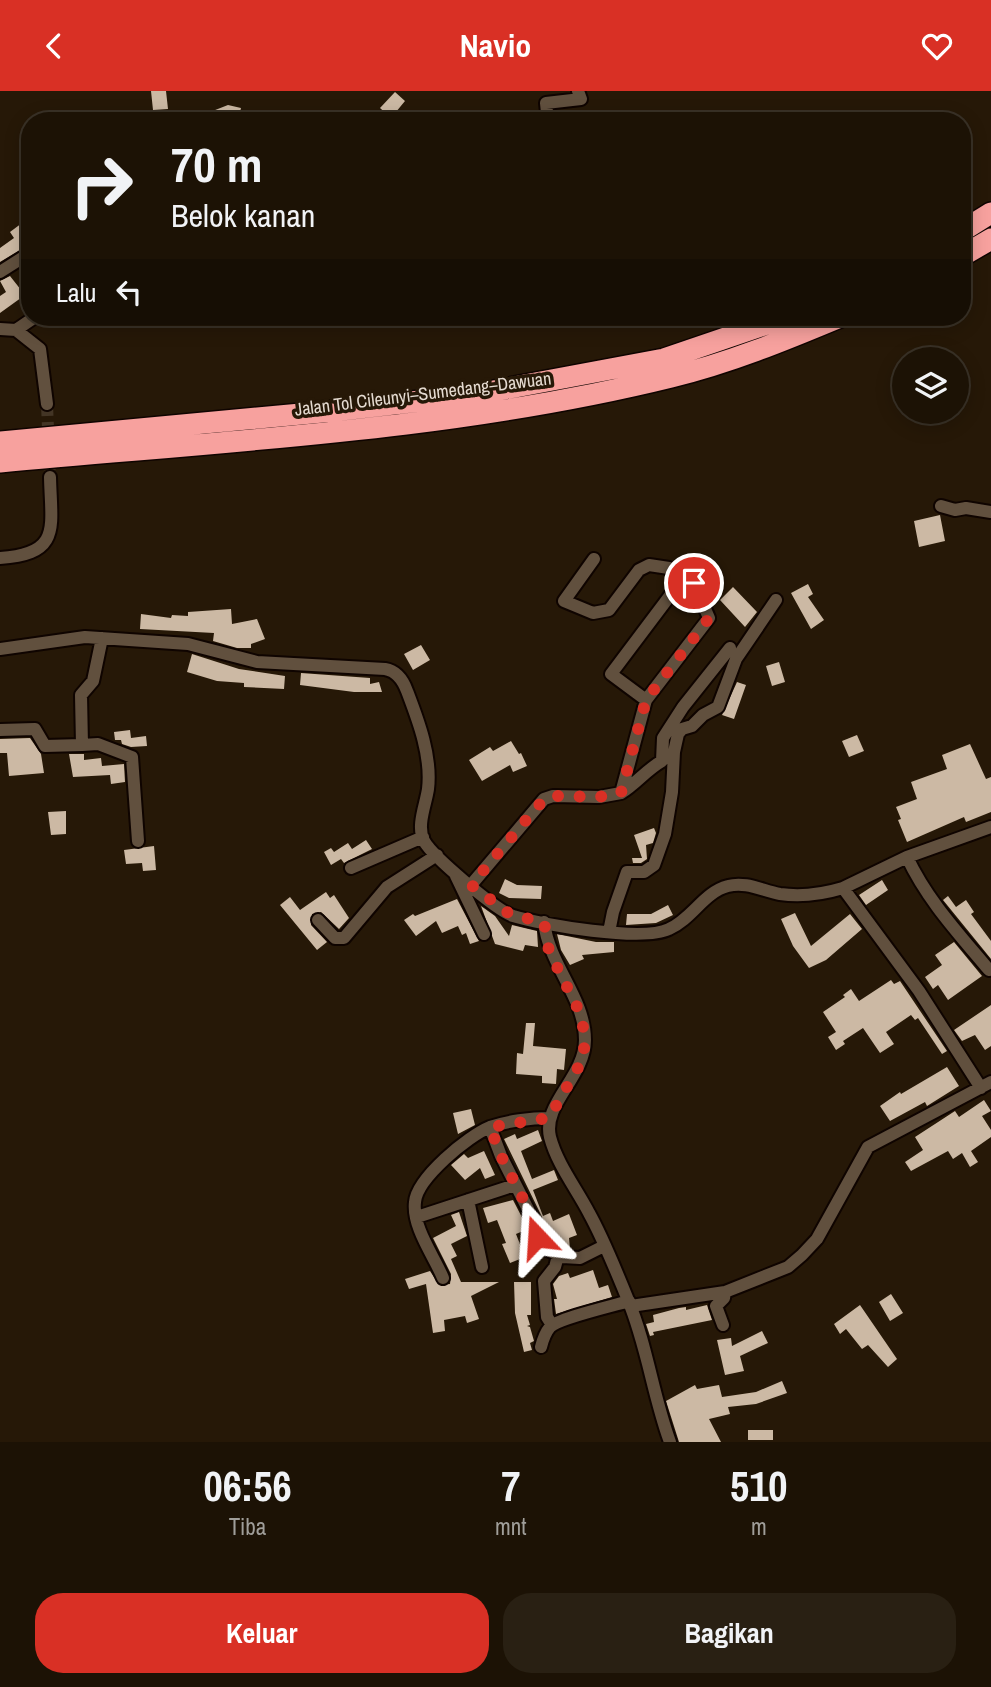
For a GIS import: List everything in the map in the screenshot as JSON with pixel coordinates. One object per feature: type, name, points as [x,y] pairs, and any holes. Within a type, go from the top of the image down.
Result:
[{"type":"highway","points":[[971,225],[991,213]]},
{"type":"highway","points":[[971,251],[991,239]]},
{"type":"highway","name":"Jalan Tol Cileunyi–Sumedang–Dawuan","points":[[0,442],[333,411],[472,395],[664,359],[761,326]]},
{"type":"highway","name":"Jalan Tol Cileunyi–Sumedang–Dawuan","points":[[0,462],[336,431],[479,414],[672,377],[769,347],[819,326]]},
{"type":"street","points":[[547,112],[546,103],[581,99],[578,91]]},
{"type":"street","points":[[0,272],[21,259]]},
{"type":"street","points":[[16,330],[22,326]]},
{"type":"street","points":[[0,329],[16,330],[31,340],[42,354],[47,404]]},
{"type":"street","points":[[0,558],[25,557],[47,540],[51,531],[50,477]]},
{"type":"street","points":[[941,506],[956,510],[966,508],[991,512]]},
{"type":"street","points":[[594,559],[564,601],[593,613],[609,610],[639,570],[649,565],[669,568],[694,583],[709,618],[646,700],[621,793]]},
{"type":"street","points":[[646,700],[611,674],[684,576]]},
{"type":"street","points":[[609,932],[627,873],[644,872],[656,860],[669,818],[678,734],[718,707],[736,659],[776,600]]},
{"type":"street","points":[[0,649],[85,637],[188,645],[257,662],[393,671],[402,680],[407,691],[424,748],[429,776],[423,837],[455,872],[511,915],[544,922],[645,935],[668,930],[685,920],[714,892],[729,885],[743,884],[780,894],[803,895],[843,888],[907,857],[991,827]]},
{"type":"street","points":[[82,745],[81,695],[93,681],[102,638]]},
{"type":"street","points":[[471,885],[544,799],[553,796],[599,797],[621,793],[631,787],[646,770],[663,761],[663,738],[683,707],[730,648]]},
{"type":"street","points":[[0,730],[35,729],[43,744],[49,747],[98,744],[132,757],[138,841]]},
{"type":"street","points":[[351,868],[423,837]]},
{"type":"street","points":[[318,920],[335,938],[344,938],[387,887],[437,855]]},
{"type":"street","points":[[907,857],[916,876],[942,915],[989,970]]},
{"type":"street","points":[[455,872],[484,934]]},
{"type":"street","points":[[541,1347],[545,1334],[552,1325],[562,1319],[630,1303],[725,1292],[788,1267],[817,1239],[868,1147],[986,1085],[843,888]]},
{"type":"street","points":[[544,922],[549,951],[581,1015],[585,1039],[583,1059],[549,1118],[550,1136],[560,1163],[604,1246],[630,1303],[670,1442]]},
{"type":"street","points":[[443,1278],[420,1229],[414,1204],[418,1190],[451,1153],[490,1127],[549,1118]]},
{"type":"street","points":[[490,1127],[515,1185],[536,1224],[542,1247],[558,1256],[585,1258],[604,1246]]},
{"type":"street","points":[[417,1217],[515,1185]]},
{"type":"street","points":[[468,1200],[482,1267]]},
{"type":"street","points":[[552,1325],[547,1317],[544,1281],[555,1267],[558,1256]]},
{"type":"street","points":[[723,1325],[716,1305],[724,1298],[725,1292]]},
{"type":"building","points":[[151,91],[166,91],[168,109],[153,110]]},
{"type":"building","points":[[395,92],[405,101],[396,112],[384,112],[380,108]]},
{"type":"building","points":[[228,105],[241,108],[240,112],[210,112]]},
{"type":"building","points":[[21,224],[21,249],[0,262],[0,248],[14,238],[10,232]]},
{"type":"building","points":[[10,276],[21,290],[21,298],[0,313],[0,296],[6,292],[0,281]]},
{"type":"building","points":[[940,515],[945,541],[919,547],[914,521]]},
{"type":"building","points":[[808,584],[813,594],[808,597],[824,620],[811,629],[791,593]]},
{"type":"building","points":[[733,587],[757,612],[745,627],[720,600]]},
{"type":"building","points":[[231,609],[232,624],[257,619],[265,639],[251,644],[251,648],[237,648],[213,641],[214,633],[140,629],[141,614],[171,618],[172,615],[188,616],[188,612]]},
{"type":"building","points":[[421,645],[430,660],[413,670],[404,654]]},
{"type":"building","points":[[192,654],[239,669],[285,676],[284,689],[244,687],[244,683],[217,681],[187,672]]},
{"type":"building","points":[[779,662],[785,682],[772,686],[766,666]]},
{"type":"building","points":[[301,673],[370,678],[370,684],[379,682],[382,692],[354,692],[300,685]]},
{"type":"building","points":[[737,682],[746,685],[734,719],[722,715]]},
{"type":"building","points":[[130,730],[131,738],[146,736],[147,746],[131,747],[122,744],[121,740],[115,740],[114,732]]},
{"type":"building","points":[[857,735],[864,751],[849,757],[842,741]]},
{"type":"building","points":[[30,738],[41,754],[44,773],[9,776],[7,753],[0,753],[0,739]]},
{"type":"building","points":[[511,741],[527,766],[513,772],[510,765],[482,781],[469,760],[490,747],[493,751]]},
{"type":"building","points":[[970,744],[986,779],[991,777],[991,812],[966,822],[964,817],[907,842],[896,807],[917,799],[911,782],[947,769],[942,755]]},
{"type":"building","points":[[69,754],[84,754],[84,760],[101,758],[102,766],[124,764],[125,782],[111,784],[110,775],[73,777]]},
{"type":"building","points":[[66,811],[66,834],[51,835],[48,812]]},
{"type":"building","points":[[654,828],[656,833],[653,843],[646,845],[647,859],[641,863],[633,863],[632,858],[642,858],[634,835]]},
{"type":"building","points":[[366,840],[372,849],[344,863],[341,859],[331,865],[324,852],[331,848],[334,852],[348,843],[352,849]]},
{"type":"building","points":[[154,846],[156,870],[143,871],[142,863],[126,864],[124,850]]},
{"type":"building","points":[[505,879],[517,885],[542,886],[541,899],[509,898],[499,893]]},
{"type":"building","points":[[882,880],[888,890],[866,905],[859,895]]},
{"type":"building","points":[[326,892],[330,898],[334,895],[349,918],[339,929],[321,912],[312,914],[311,925],[327,942],[317,950],[280,905],[290,897],[300,910]]},
{"type":"building","points":[[948,896],[956,907],[966,900],[974,912],[971,914],[991,941],[991,959],[943,900]]},
{"type":"building","points":[[457,899],[479,941],[470,944],[466,933],[462,935],[458,926],[442,933],[436,921],[416,936],[404,920],[413,914],[415,916]]},
{"type":"building","points":[[668,905],[673,915],[656,923],[626,925],[627,914],[651,914]]},
{"type":"building","points":[[481,906],[495,916],[509,936],[512,925],[537,931],[538,947],[525,945],[523,951],[495,944]]},
{"type":"building","points":[[795,913],[811,946],[850,914],[862,929],[826,960],[809,968],[793,946],[781,919]]},
{"type":"building","points":[[557,934],[596,942],[614,942],[614,952],[582,955],[584,959],[570,965],[561,950]]},
{"type":"building","points":[[954,942],[982,976],[948,1000],[938,985],[933,989],[925,977],[942,965],[935,955]]},
{"type":"building","points":[[891,980],[894,984],[900,981],[947,1051],[942,1054],[918,1018],[915,1020],[911,1015],[886,1032],[894,1044],[880,1053],[863,1028],[843,1041],[845,1044],[836,1050],[828,1037],[836,1032],[823,1012],[845,997],[843,995],[851,989],[859,1001]]},
{"type":"building","points":[[991,1005],[991,1046],[985,1050],[975,1035],[962,1041],[954,1030]]},
{"type":"building","points":[[526,1023],[535,1023],[533,1046],[566,1049],[564,1070],[557,1069],[556,1084],[542,1083],[542,1076],[516,1074],[517,1053],[523,1054]]},
{"type":"building","points":[[947,1067],[959,1086],[927,1106],[925,1102],[890,1121],[880,1106]]},
{"type":"building","points":[[984,1100],[991,1111],[982,1116],[991,1130],[991,1137],[971,1151],[978,1162],[970,1167],[962,1153],[953,1159],[948,1151],[911,1171],[905,1162],[923,1150],[915,1137],[955,1111],[959,1117]]},
{"type":"building","points":[[471,1109],[475,1125],[458,1134],[453,1113]]},
{"type":"building","points":[[538,1130],[542,1141],[521,1151],[532,1179],[554,1170],[558,1180],[533,1190],[543,1216],[550,1213],[553,1221],[569,1214],[577,1235],[569,1238],[570,1249],[558,1245],[558,1241],[549,1241],[544,1221],[504,1139],[515,1134],[517,1139]]},
{"type":"building","points":[[484,1151],[495,1175],[485,1179],[480,1168],[465,1180],[451,1165],[464,1154],[468,1158]]},
{"type":"building","points":[[513,1200],[528,1229],[516,1234],[525,1257],[510,1263],[502,1244],[506,1243],[497,1220],[488,1223],[483,1208]]},
{"type":"building","points":[[459,1212],[467,1236],[451,1244],[457,1256],[451,1259],[461,1282],[499,1282],[471,1296],[479,1319],[467,1323],[465,1316],[444,1320],[445,1331],[433,1333],[426,1284],[409,1289],[405,1279],[430,1271],[439,1285],[450,1284],[451,1274],[433,1238],[456,1226],[451,1215]]},
{"type":"building","points":[[593,1270],[599,1288],[608,1285],[612,1297],[556,1314],[554,1299],[557,1299],[553,1284],[559,1276],[568,1273],[570,1278]]},
{"type":"building","points":[[514,1282],[531,1282],[531,1315],[527,1315],[530,1325],[527,1326],[530,1327],[534,1341],[530,1343],[532,1350],[524,1352],[515,1313]]},
{"type":"building","points":[[891,1294],[903,1313],[890,1321],[879,1302]]},
{"type":"building","points":[[707,1305],[712,1320],[653,1332],[654,1335],[650,1336],[646,1324],[654,1322],[653,1315],[679,1308],[686,1307],[686,1310]]},
{"type":"building","points":[[860,1305],[897,1359],[888,1367],[868,1345],[862,1349],[846,1329],[840,1334],[834,1324]]},
{"type":"building","points":[[762,1331],[768,1343],[740,1356],[744,1371],[725,1375],[717,1340],[731,1338],[732,1346]]},
{"type":"building","points":[[782,1381],[787,1393],[756,1404],[728,1407],[730,1414],[709,1419],[721,1442],[679,1442],[666,1401],[695,1385],[697,1389],[719,1385],[722,1397],[756,1392]]},
{"type":"building","points":[[748,1430],[773,1430],[773,1440],[748,1440]]},
{"type":"tunnel","points":[[47,404],[50,477]]},
{"type":"route","points":[[537,1237],[536,1224],[501,1156],[490,1127],[549,1118],[583,1059],[585,1039],[581,1015],[549,951],[544,922],[511,915],[471,885],[544,799],[553,796],[599,797],[621,793],[646,700],[709,618],[694,583]]}]
